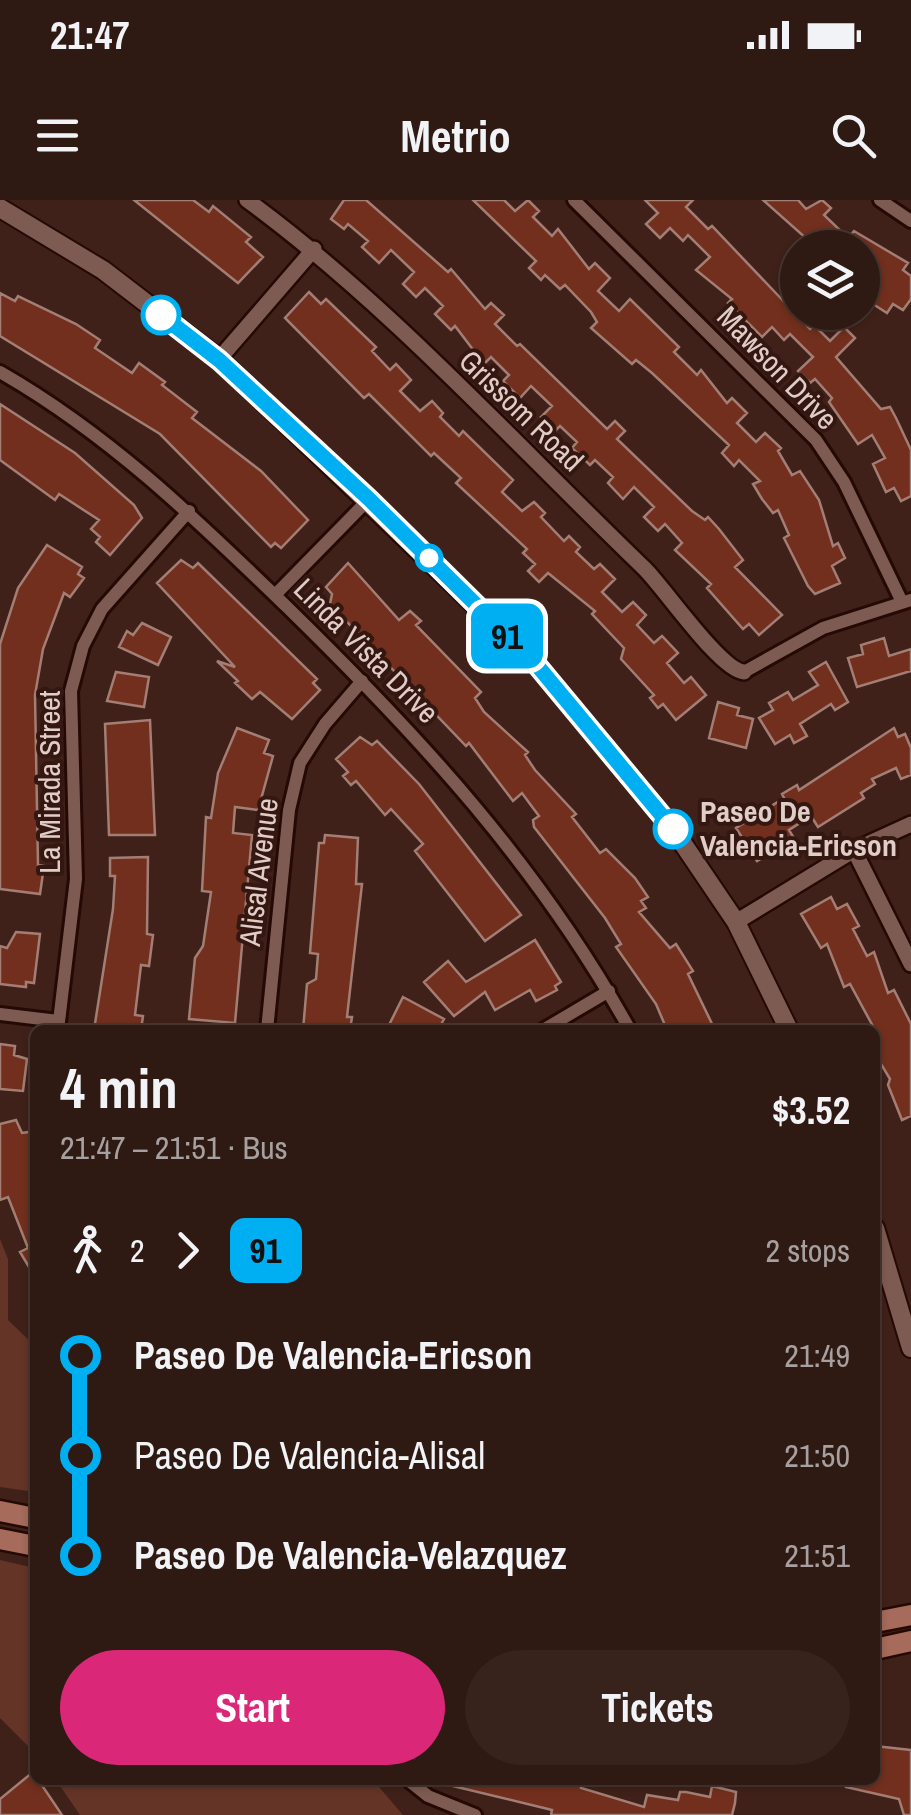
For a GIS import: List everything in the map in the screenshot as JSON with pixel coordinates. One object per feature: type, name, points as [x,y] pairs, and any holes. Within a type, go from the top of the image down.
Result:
[{"type":"main road","points":[[0,208],[103,270],[219,360],[369,499],[536,664],[673,829],[736,922],[787,1025]]},
{"type":"main road","points":[[880,1245],[911,1348]]},
{"type":"main road","points":[[0,1511],[30,1517]]},
{"type":"main road","points":[[0,1539],[30,1545]]},
{"type":"main road","points":[[880,1621],[911,1615]]},
{"type":"main road","points":[[880,1647],[911,1642]]},
{"type":"street","name":"Grissom Road","points":[[246,200],[314,249],[659,583],[726,664],[744,672]]},
{"type":"street","name":"Mawson Drive","points":[[574,200],[816,440],[844,482],[907,601]]},
{"type":"street","points":[[880,200],[911,222]]},
{"type":"street","points":[[219,360],[314,249]]},
{"type":"street","name":"Linda Vista Drive","points":[[0,372],[54,403],[125,454],[189,511],[433,753],[495,827],[609,991],[627,1025]]},
{"type":"street","points":[[274,595],[369,499]]},
{"type":"street","name":"La Mirada Street","points":[[58,1025],[76,880],[71,691],[82,646],[102,609],[189,511]]},
{"type":"street","points":[[744,672],[823,628],[907,601]]},
{"type":"street","name":"Alisal Avenue","points":[[268,1025],[289,810],[300,763],[324,724],[362,681]]},
{"type":"street","points":[[736,922],[854,850],[911,824]]},
{"type":"street","points":[[854,850],[911,964]]},
{"type":"street","points":[[551,1025],[609,991]]},
{"type":"street","points":[[0,1014],[53,1025]]},
{"type":"street","points":[[414,1785],[428,1796],[475,1815]]},
{"type":"shaded area","points":[[0,1239],[8,1259],[8,1320],[30,1341],[30,1491],[0,1487]]},
{"type":"shaded area","points":[[0,1560],[30,1567],[30,1748],[0,1718]]},
{"type":"shaded area","points":[[59,1785],[377,1785],[403,1815],[80,1815]]},
{"type":"building","points":[[134,200],[193,200],[209,212],[213,206],[251,237],[246,242],[263,257],[238,283]]},
{"type":"building","points":[[344,200],[366,200],[448,272],[451,269],[485,309],[491,303],[504,315],[495,324],[607,429],[615,421],[625,431],[617,439],[692,511],[705,520],[708,517],[743,560],[735,567],[782,615],[759,635],[749,624],[743,629],[707,588],[711,584],[675,550],[682,543],[665,524],[658,531],[644,517],[654,507],[634,487],[623,499],[608,483],[613,477],[595,460],[590,465],[572,448],[577,442],[560,426],[555,431],[541,417],[552,406],[531,386],[520,398],[503,381],[509,375],[491,357],[484,364],[455,326],[451,330],[435,314],[443,306],[425,288],[416,297],[403,284],[414,272],[391,250],[379,263],[362,247],[368,241],[348,224],[344,229],[331,219]]},
{"type":"building","points":[[473,200],[504,200],[515,211],[528,200],[539,211],[533,217],[552,236],[558,229],[589,269],[595,263],[610,278],[598,291],[619,311],[630,299],[679,347],[674,352],[697,375],[701,370],[727,403],[732,398],[747,413],[737,423],[756,442],[765,433],[781,448],[778,451],[792,475],[800,471],[819,500],[833,546],[838,543],[845,558],[832,566],[840,583],[815,594],[784,538],[789,535],[778,510],[773,513],[753,484],[760,481],[739,460],[734,466],[722,453],[729,445],[652,373],[636,360],[632,364],[591,328],[597,322],[591,312],[565,285],[560,289],[545,275],[541,280],[529,268],[536,261]]},
{"type":"building","points":[[645,200],[693,200],[686,207],[708,229],[712,226],[780,297],[780,330],[819,330],[830,341],[841,330],[847,330],[855,338],[836,357],[881,409],[890,407],[896,418],[911,450],[911,496],[901,501],[894,488],[886,492],[873,464],[885,458],[872,435],[858,444],[829,402],[832,398],[815,379],[810,383],[798,371],[813,357],[790,334],[784,340],[772,327],[762,337],[728,303],[732,299],[696,270],[710,257],[688,235],[683,241],[670,228],[660,238],[646,224],[658,213]]},
{"type":"building","points":[[763,200],[798,200],[806,209],[822,200],[831,208],[824,215],[840,230],[797,230]]},
{"type":"building","points":[[880,246],[908,263],[903,270],[911,276],[911,299],[903,310],[893,304],[887,313],[880,309]]},
{"type":"building","points":[[309,292],[321,304],[326,299],[376,347],[372,351],[390,370],[396,364],[411,380],[400,391],[420,411],[432,401],[443,413],[440,417],[459,436],[463,431],[513,480],[502,492],[522,511],[534,502],[545,513],[541,517],[564,541],[569,536],[580,547],[576,552],[594,569],[600,564],[615,579],[602,592],[622,612],[633,602],[646,615],[637,625],[654,643],[662,636],[678,653],[667,663],[684,683],[691,677],[706,695],[676,720],[663,704],[658,708],[650,698],[654,695],[621,659],[624,648],[592,614],[595,611],[548,573],[539,582],[528,571],[535,564],[523,553],[527,549],[456,483],[461,478],[434,453],[431,456],[369,394],[364,398],[285,318]]},
{"type":"building","points":[[0,293],[15,301],[18,296],[76,324],[100,340],[95,348],[132,373],[139,363],[165,382],[162,385],[197,412],[192,418],[261,471],[308,520],[281,548],[275,543],[271,547],[160,434],[0,336]]},
{"type":"building","points":[[0,404],[75,453],[134,505],[142,518],[110,555],[96,542],[100,537],[91,529],[99,520],[59,494],[55,500],[0,460]]},
{"type":"building","points":[[47,545],[82,567],[78,574],[84,578],[70,597],[64,593],[43,649],[35,695],[38,865],[44,866],[40,894],[0,889],[0,644],[18,588]]},
{"type":"building","points":[[181,560],[193,568],[198,563],[317,679],[313,683],[320,690],[292,719],[260,692],[252,699],[235,683],[238,681],[217,661],[235,667],[157,583]]},
{"type":"building","points":[[348,563],[399,620],[410,611],[421,621],[416,625],[481,692],[475,698],[484,712],[528,752],[525,755],[535,770],[576,814],[572,817],[600,853],[606,849],[635,878],[648,897],[641,901],[646,908],[639,912],[670,948],[676,944],[693,971],[688,974],[713,1025],[665,1025],[656,1004],[616,947],[621,944],[605,918],[534,827],[533,820],[539,816],[522,793],[513,801],[469,743],[466,746],[330,604],[332,594],[326,587]]},
{"type":"building","points":[[142,623],[171,637],[158,665],[119,647],[127,631],[133,635]]},
{"type":"building","points":[[884,638],[889,656],[911,649],[911,671],[857,687],[848,658],[863,654],[861,645]]},
{"type":"building","points":[[826,662],[848,702],[835,710],[831,704],[800,724],[807,736],[794,743],[790,735],[775,744],[759,718],[773,710],[769,703],[788,692],[793,700],[818,685],[809,672]]},
{"type":"building","points":[[116,672],[149,677],[144,707],[107,701]]},
{"type":"building","points":[[718,702],[739,708],[737,715],[753,719],[746,748],[709,738]]},
{"type":"building","points":[[150,720],[155,835],[109,835],[105,724]]},
{"type":"building","points":[[237,728],[269,740],[264,753],[273,756],[258,810],[235,807],[233,833],[252,835],[235,1023],[189,1019],[195,958],[203,946],[211,892],[202,891],[206,817],[211,818],[218,773]]},
{"type":"building","points":[[894,728],[898,737],[905,734],[911,748],[911,775],[901,779],[896,768],[872,779],[875,784],[861,793],[864,798],[818,827],[811,816],[789,830],[795,840],[757,861],[736,828],[784,798],[782,794],[797,785],[799,790]]},
{"type":"building","points":[[360,737],[372,745],[377,741],[419,784],[521,915],[485,941],[415,851],[423,844],[391,809],[385,815],[356,781],[351,785],[343,776],[348,772],[336,759]]},
{"type":"building","points":[[325,835],[358,838],[356,884],[362,884],[347,1017],[352,1017],[351,1025],[303,1025],[307,984],[316,979],[318,954],[310,953],[319,843],[324,843]]},
{"type":"building","points":[[148,857],[147,934],[153,935],[149,966],[141,965],[135,1015],[143,1016],[142,1025],[95,1025],[113,909],[115,876],[110,876],[110,858]]},
{"type":"building","points":[[831,897],[837,909],[847,904],[859,926],[853,929],[867,956],[874,952],[888,993],[894,990],[911,1024],[911,1116],[902,1120],[888,1085],[890,1079],[880,1062],[880,1025],[872,1025],[850,984],[844,987],[827,944],[821,948],[801,914]]},
{"type":"building","points":[[16,932],[40,934],[34,983],[26,982],[26,987],[0,984],[0,946],[7,948]]},
{"type":"building","points":[[535,940],[561,982],[555,986],[557,990],[536,1001],[530,990],[495,1010],[485,992],[454,1016],[424,982],[448,961],[466,982]]},
{"type":"building","points":[[403,997],[444,1019],[441,1025],[389,1025]]},
{"type":"building","points":[[0,1044],[15,1046],[14,1055],[27,1059],[23,1091],[0,1089]]},
{"type":"building","points":[[16,1120],[22,1133],[30,1135],[30,1269],[20,1252],[28,1248],[8,1197],[0,1200],[0,1124]]},
{"type":"building","points":[[880,1747],[911,1750],[911,1815],[904,1815],[899,1799],[846,1787],[880,1785]]},
{"type":"building","points":[[30,1774],[30,1785],[42,1785],[62,1815],[0,1815],[0,1799]]},
{"type":"building","points":[[582,1785],[581,1788],[644,1807],[647,1795],[678,1800],[680,1792],[686,1792],[710,1797],[712,1786],[736,1792],[732,1815],[551,1815],[552,1810],[453,1786]]},
{"type":"bus line","name":"91","points":[[161,315],[219,360],[369,499],[536,664],[673,829]]},
{"type":"place","name":"Paseo De Valencia-Ericson","points":[[673,829]]}]
